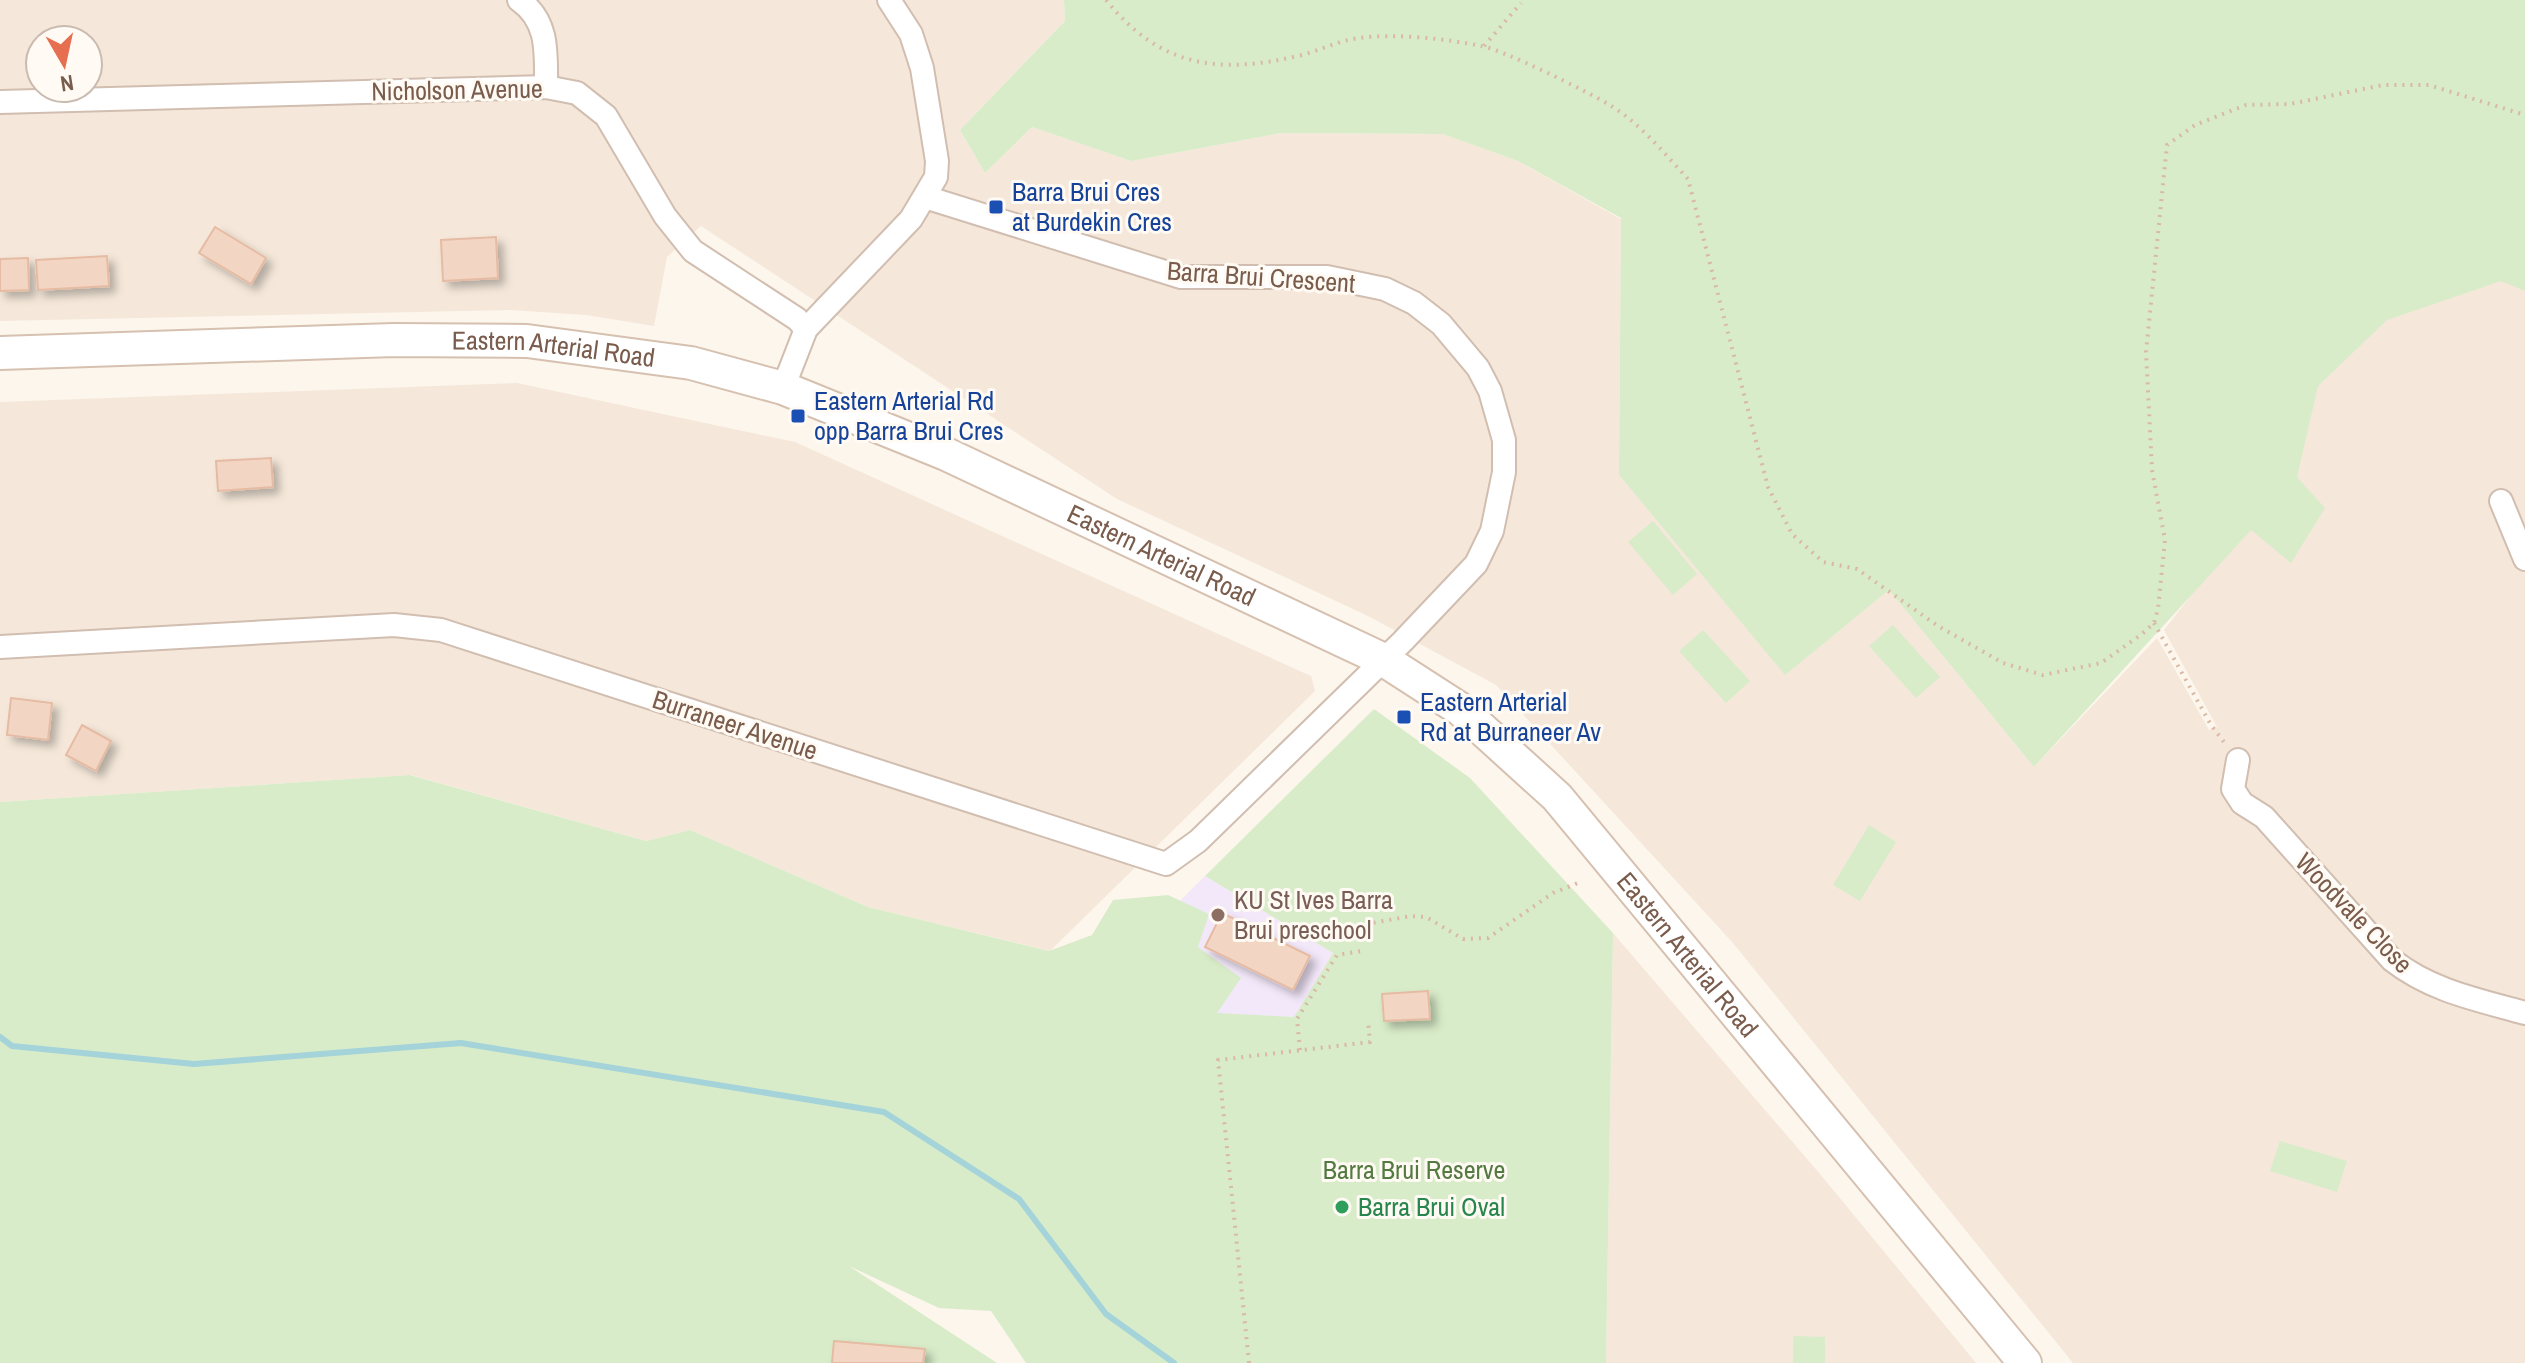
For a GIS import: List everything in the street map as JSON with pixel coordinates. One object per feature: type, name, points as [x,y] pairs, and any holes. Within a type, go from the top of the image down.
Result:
[{"type":"main road","name":"Eastern Arterial Road","points":[[0,353],[394,340],[527,341],[691,363],[783,388],[946,454],[1384,660],[1460,709],[1557,797],[2025,1363]]},
{"type":"street","points":[[519,0],[531,8],[544,31],[546,87]]},
{"type":"street","points":[[783,388],[806,329],[911,219],[936,177],[937,161],[922,68],[911,34],[889,0]]},
{"type":"street","name":"Nicholson Avenue","points":[[0,102],[546,87],[577,93],[606,116],[665,216],[693,251],[797,319],[806,329]]},
{"type":"street","name":"Barra Brui Crescent","points":[[925,197],[1181,277],[1327,277],[1355,281],[1414,303],[1441,324],[1478,368],[1498,413],[1504,440],[1501,500],[1492,531],[1476,564],[1384,660]]},
{"type":"street","points":[[2501,501],[2525,559]]},
{"type":"street","name":"Burraneer Avenue","points":[[0,647],[394,625],[441,630],[1166,864],[1198,841],[1384,660]]},
{"type":"street","name":"Woodvale Close","points":[[2238,760],[2233,789],[2242,803],[2264,817],[2392,960],[2413,977],[2438,988],[2525,1013]]},
{"type":"path","points":[[1106,0],[1127,26],[1150,44],[1183,59],[1246,65],[1302,55],[1360,38],[1484,46],[1610,105],[1653,141],[1688,179],[1768,487],[1792,534],[1823,562],[1857,569],[1938,626],[1990,656],[2043,675],[2101,663],[2154,623]]},
{"type":"path","points":[[1484,46],[1521,3]]},
{"type":"path","points":[[2238,760],[2211,725],[2154,623],[2165,540],[2152,470],[2146,352],[2167,145],[2195,125],[2246,105],[2290,104],[2383,85],[2429,85],[2525,115]]},
{"type":"path","points":[[1350,927],[1411,916],[1426,917],[1463,939],[1488,938],[1553,893],[1578,883]]},
{"type":"path","points":[[1300,1050],[1297,1019],[1337,955],[1361,951]]},
{"type":"path","points":[[1249,1363],[1218,1060],[1370,1042],[1368,1021]]},
{"type":"shaded area","points":[[0,0],[1064,0],[1065,21],[960,130],[985,173],[1032,127],[1131,161],[1281,133],[1443,134],[1518,161],[1621,219],[1619,475],[1785,674],[1889,590],[2034,767],[2157,638],[2209,730],[2217,727],[2164,630],[2238,535],[2180,457],[2525,182],[2525,1363],[2073,1363],[1733,943],[1496,685],[1368,616],[1117,499],[701,226],[667,257],[654,326],[586,315],[511,310],[0,321]]},
{"type":"shaded area","points":[[517,383],[795,442],[1311,676],[1315,691],[1050,951],[868,907],[690,830],[646,841],[411,775],[0,802],[0,402]]},
{"type":"shaded area","name":"KU St Ives Barra Brui preschool","points":[[1205,876],[1333,953],[1294,1017],[1095,1008],[1115,965]]},
{"type":"shaded area","points":[[1613,933],[1820,1174],[1976,1363],[1606,1363]]},
{"type":"green space","points":[[1064,0],[2525,0],[2525,291],[2501,281],[2387,320],[2318,386],[2297,477],[2325,508],[2291,563],[2251,530],[2034,767],[1889,590],[1785,675],[1619,475],[1621,218],[1518,161],[1443,134],[1281,133],[1131,161],[1032,127],[985,173],[960,130],[1065,21]]},
{"type":"green space","points":[[1653,521],[1697,574],[1673,595],[1628,542]]},
{"type":"green space","points":[[1893,625],[1940,677],[1916,698],[1869,646]]},
{"type":"green space","points":[[1703,630],[1750,681],[1726,703],[1679,651]]},
{"type":"green space","name":"Barra Brui Reserve","points":[[1374,709],[1470,778],[1613,933],[1606,1363],[1026,1363],[991,1311],[939,1308],[849,1266],[997,1363],[0,1363],[0,802],[410,775],[646,841],[690,830],[868,907],[1049,951],[1092,935],[1113,900],[1168,895],[1209,914],[1198,947],[1241,978],[1217,1013],[1294,1017],[1333,953],[1205,876]]},
{"type":"green space","points":[[1869,825],[1896,842],[1860,901],[1833,885]]},
{"type":"green space","points":[[2280,1141],[2347,1161],[2337,1192],[2270,1171]]},
{"type":"green space","points":[[1793,1336],[1825,1337],[1825,1363],[1793,1363]]},
{"type":"building","points":[[215,227],[266,258],[251,284],[199,253]]},
{"type":"building","points":[[496,237],[498,278],[443,281],[441,240]]},
{"type":"building","points":[[107,256],[109,286],[38,290],[36,260]]},
{"type":"building","points":[[28,258],[29,290],[0,291],[0,259]]},
{"type":"building","points":[[271,458],[273,487],[218,491],[216,461]]},
{"type":"building","points":[[11,698],[52,703],[48,740],[7,735]]},
{"type":"building","points":[[82,725],[111,741],[96,771],[66,755]]},
{"type":"building","points":[[1222,913],[1310,956],[1293,990],[1205,947]]},
{"type":"building","points":[[1428,991],[1430,1019],[1384,1021],[1382,994]]},
{"type":"building","points":[[834,1341],[925,1349],[923,1363],[832,1363]]},
{"type":"waterway","points":[[0,1037],[12,1046],[194,1064],[461,1043],[884,1112],[1019,1199],[1106,1314],[1174,1363]]},
{"type":"place","name":"Barra Brui Cres at Burdekin Cres","points":[[996,207]]},
{"type":"place","name":"Eastern Arterial Rd opp Barra Brui Cres","points":[[798,416]]},
{"type":"place","name":"Eastern Arterial Rd at Burraneer Av","points":[[1404,717]]},
{"type":"place","name":"KU St Ives Barra Brui preschool","points":[[1218,915]]},
{"type":"place","name":"Barra Brui Oval","points":[[1342,1207]]}]
